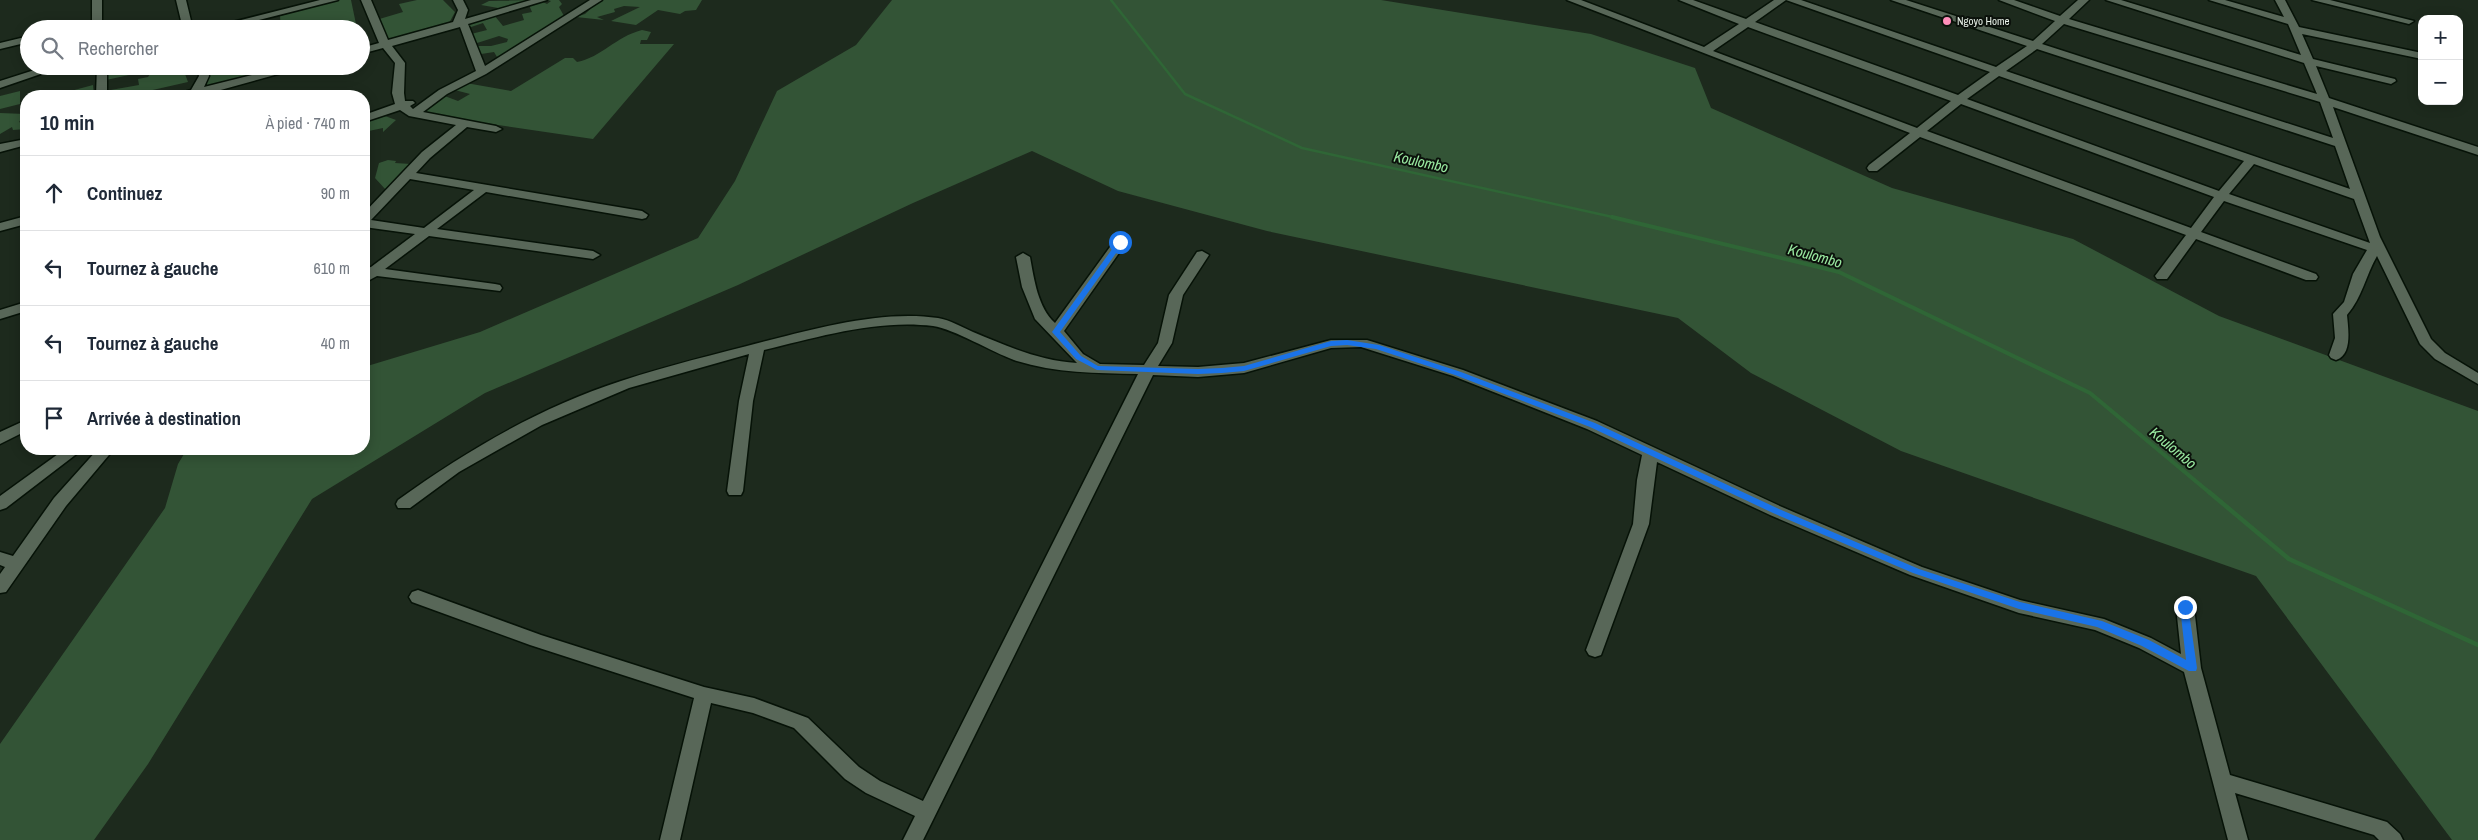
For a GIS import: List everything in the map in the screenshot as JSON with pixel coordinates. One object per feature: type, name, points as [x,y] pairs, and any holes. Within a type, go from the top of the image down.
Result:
[{"type":"street","points":[[97,0],[97,20]]},
{"type":"street","points":[[181,0],[186,20]]},
{"type":"street","points":[[248,20],[333,0]]},
{"type":"street","points":[[366,0],[374,28],[384,45],[400,63],[398,94],[401,105],[413,114],[463,125],[496,129]]},
{"type":"street","points":[[458,0],[464,10],[460,24],[482,72]]},
{"type":"street","points":[[370,49],[542,0]]},
{"type":"street","points":[[413,114],[443,92],[482,72],[597,0]]},
{"type":"street","points":[[1572,0],[1919,132],[2311,277]]},
{"type":"street","points":[[1684,0],[2221,196],[2308,227],[2378,249]]},
{"type":"street","points":[[1707,50],[1781,0]]},
{"type":"street","points":[[1791,0],[2358,196]]},
{"type":"street","points":[[1896,0],[2340,144]]},
{"type":"street","points":[[2004,0],[2061,20],[2324,100],[2478,150]]},
{"type":"street","points":[[1872,168],[1995,71],[2034,46],[2084,0]]},
{"type":"street","points":[[2111,0],[2308,61],[2391,82]]},
{"type":"street","points":[[2214,0],[2293,26],[2418,55]]},
{"type":"street","points":[[2280,0],[2335,125],[2358,196],[2378,249],[2429,346],[2451,363],[2478,379]]},
{"type":"street","points":[[2318,0],[2409,22]]},
{"type":"street","points":[[0,46],[20,42]]},
{"type":"street","points":[[0,85],[31,75]]},
{"type":"street","points":[[102,75],[102,90]]},
{"type":"street","points":[[197,90],[204,75]]},
{"type":"street","points":[[213,90],[268,75]]},
{"type":"street","points":[[370,117],[443,92]]},
{"type":"street","points":[[370,215],[426,155],[463,125]]},
{"type":"street","points":[[0,148],[20,143]]},
{"type":"street","points":[[2162,276],[2221,196],[2252,159]]},
{"type":"street","points":[[409,174],[642,215]]},
{"type":"street","points":[[370,272],[484,187]]},
{"type":"street","points":[[0,227],[20,222]]},
{"type":"street","points":[[370,222],[593,255]]},
{"type":"street","points":[[1056,332],[1120,242]]},
{"type":"street","points":[[2336,355],[2342,338],[2340,314],[2350,303],[2360,274],[2378,249]]},
{"type":"street","points":[[913,840],[1121,427],[1138,388],[1164,343],[1176,295],[1202,255]]},
{"type":"street","points":[[1023,257],[1035,305],[1042,318],[1078,357],[1097,368]]},
{"type":"street","points":[[370,274],[495,288]]},
{"type":"street","points":[[0,315],[20,308]]},
{"type":"street","points":[[404,504],[454,468],[537,421],[624,385],[683,367],[758,348],[819,333],[870,324],[923,320],[938,322],[1018,356],[1041,363],[1097,368],[1198,372],[1244,368],[1331,344],[1362,343],[1475,380],[1552,408],[1651,450],[1776,511],[1898,564],[1975,593],[2107,627],[2145,643],[2192,668]]},
{"type":"street","points":[[735,491],[743,415],[750,375],[758,348]]},
{"type":"street","points":[[0,439],[20,428]]},
{"type":"street","points":[[1595,650],[1633,541],[1642,524],[1645,480],[1651,450]]},
{"type":"street","points":[[0,504],[67,455]]},
{"type":"street","points":[[0,587],[60,502],[101,455]]},
{"type":"street","points":[[0,558],[16,564]]},
{"type":"street","points":[[418,597],[536,640],[704,694],[754,706],[801,723],[852,773],[873,787],[927,812]]},
{"type":"street","points":[[2185,607],[2192,668],[2238,840]]},
{"type":"street","points":[[670,840],[704,694]]},
{"type":"street","points":[[2222,781],[2380,828],[2392,840]]},
{"type":"green space","points":[[335,0],[351,0],[355,20],[280,20],[280,16]]},
{"type":"green space","points":[[417,0],[443,0],[455,12],[448,25],[387,42],[376,20],[403,12],[399,4]]},
{"type":"green space","points":[[533,0],[504,9],[481,5],[489,1]]},
{"type":"green space","points":[[547,0],[559,0],[562,4],[559,7],[564,16],[503,56],[497,57],[494,52],[475,55],[476,46],[491,46],[507,42],[508,39],[499,36],[474,44],[471,34],[487,30],[483,23],[468,28],[467,23],[494,15],[503,26],[524,20],[522,14],[532,12],[529,5],[543,2],[547,4],[551,1]]},
{"type":"green space","points":[[600,0],[702,0],[696,10],[685,11],[680,14],[658,10],[636,25],[611,21],[640,7],[624,6],[614,9],[615,12],[597,17],[604,20],[576,17],[585,14]]},
{"type":"green space","points":[[892,0],[1381,0],[1591,34],[1695,68],[1711,108],[1892,188],[2073,239],[2219,316],[2478,411],[2478,840],[2452,840],[2256,576],[1901,451],[1751,373],[1678,318],[1267,231],[1118,191],[1032,151],[913,203],[738,285],[485,393],[312,499],[148,764],[94,840],[0,840],[0,744],[165,508],[178,464],[183,455],[370,455],[370,365],[480,332],[698,238],[735,181],[777,91],[856,45]]},
{"type":"green space","points":[[642,30],[651,32],[647,40],[641,40],[640,44],[674,44],[593,139],[417,113],[442,95],[458,101],[470,94],[451,89],[466,83],[511,91],[565,58],[573,58],[577,62],[586,59],[624,37]]},
{"type":"green space","points":[[106,75],[129,75],[106,80]]},
{"type":"green space","points":[[149,75],[185,75],[188,82],[153,90],[111,90],[139,85],[138,79]]},
{"type":"green space","points":[[202,75],[262,75],[201,90],[197,90]]},
{"type":"green space","points":[[93,85],[93,90],[74,90]]},
{"type":"green space","points":[[20,91],[20,104],[0,109],[0,96]]},
{"type":"green space","points":[[0,113],[20,114],[20,129],[13,130],[12,127],[0,134]]},
{"type":"green space","points":[[385,116],[396,120],[383,132],[383,128],[370,131],[370,120]]},
{"type":"green space","points":[[388,160],[396,161],[395,163],[411,164],[386,190],[375,178],[379,163]]},
{"type":"waterway","name":"Koulombo","points":[[1111,0],[1185,94],[1302,148],[1617,218]]},
{"type":"waterway","name":"Koulombo","points":[[1612,217],[1839,272],[2090,393],[2210,493]]},
{"type":"waterway","name":"Koulombo","points":[[2209,492],[2289,559],[2478,645]]},
{"type":"place","name":"Ngoyo Home","points":[[1947,21]]},
{"type":"route","points":[[1120,242],[1056,332],[1078,357],[1085,363],[1097,368],[1198,372],[1222,371],[1244,368],[1331,344],[1347,342],[1377,346],[1544,405],[1592,425],[1651,450],[1776,511],[1916,571],[1975,593],[2019,606],[2098,624],[2124,633],[2192,668],[2185,607]]}]
